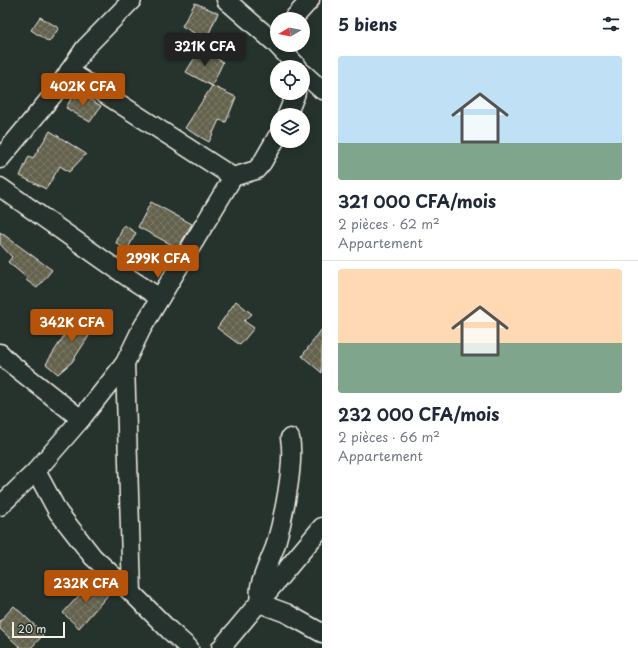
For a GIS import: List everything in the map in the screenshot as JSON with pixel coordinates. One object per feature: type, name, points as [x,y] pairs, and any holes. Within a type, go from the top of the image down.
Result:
[{"type":"street","points":[[0,159],[53,95],[85,48],[132,0]]},
{"type":"street","points":[[226,0],[270,36]]},
{"type":"street","points":[[299,12],[310,0]]},
{"type":"street","points":[[285,52],[292,60]]},
{"type":"street","points":[[69,71],[233,177]]},
{"type":"street","points":[[310,79],[322,90]]},
{"type":"street","points":[[0,506],[36,471],[81,419],[125,363],[141,330],[233,177],[256,170],[271,148]]},
{"type":"street","points":[[0,187],[126,276],[160,298]]},
{"type":"street","points":[[0,353],[10,363],[81,419]]},
{"type":"street","points":[[125,363],[132,593]]},
{"type":"street","points":[[259,603],[260,587],[276,544],[281,522],[289,474],[291,446],[290,438]]},
{"type":"street","points":[[36,471],[58,512],[93,557],[132,593],[168,630],[190,648]]},
{"type":"street","points":[[220,648],[322,527]]},
{"type":"street","points":[[259,603],[286,613],[322,632]]},
{"type":"building","points":[[195,3],[218,13],[206,40],[182,26]]},
{"type":"building","points":[[40,17],[59,28],[49,42],[31,30]]},
{"type":"building","points":[[200,49],[223,62],[212,86],[186,72]]},
{"type":"building","points":[[212,86],[236,97],[226,122],[219,120],[209,142],[185,128]]},
{"type":"building","points":[[75,91],[101,106],[90,122],[66,108]]},
{"type":"building","points":[[50,131],[86,154],[69,172],[60,166],[46,189],[20,176],[29,156],[33,158]]},
{"type":"building","points":[[151,202],[192,224],[178,248],[138,227]]},
{"type":"building","points":[[124,225],[136,233],[127,250],[116,243]]},
{"type":"building","points":[[0,232],[52,270],[37,288],[26,280],[27,278],[8,262],[12,257],[0,244]]},
{"type":"building","points":[[236,301],[252,314],[244,321],[254,328],[240,345],[217,328]]},
{"type":"building","points":[[91,310],[96,325],[72,362],[58,374],[46,364],[78,314],[84,318]]},
{"type":"building","points":[[322,329],[322,373],[302,356]]},
{"type":"building","points":[[93,580],[109,594],[79,628],[63,613]]},
{"type":"building","points":[[14,606],[44,634],[31,648],[21,648],[0,629],[0,621]]}]
